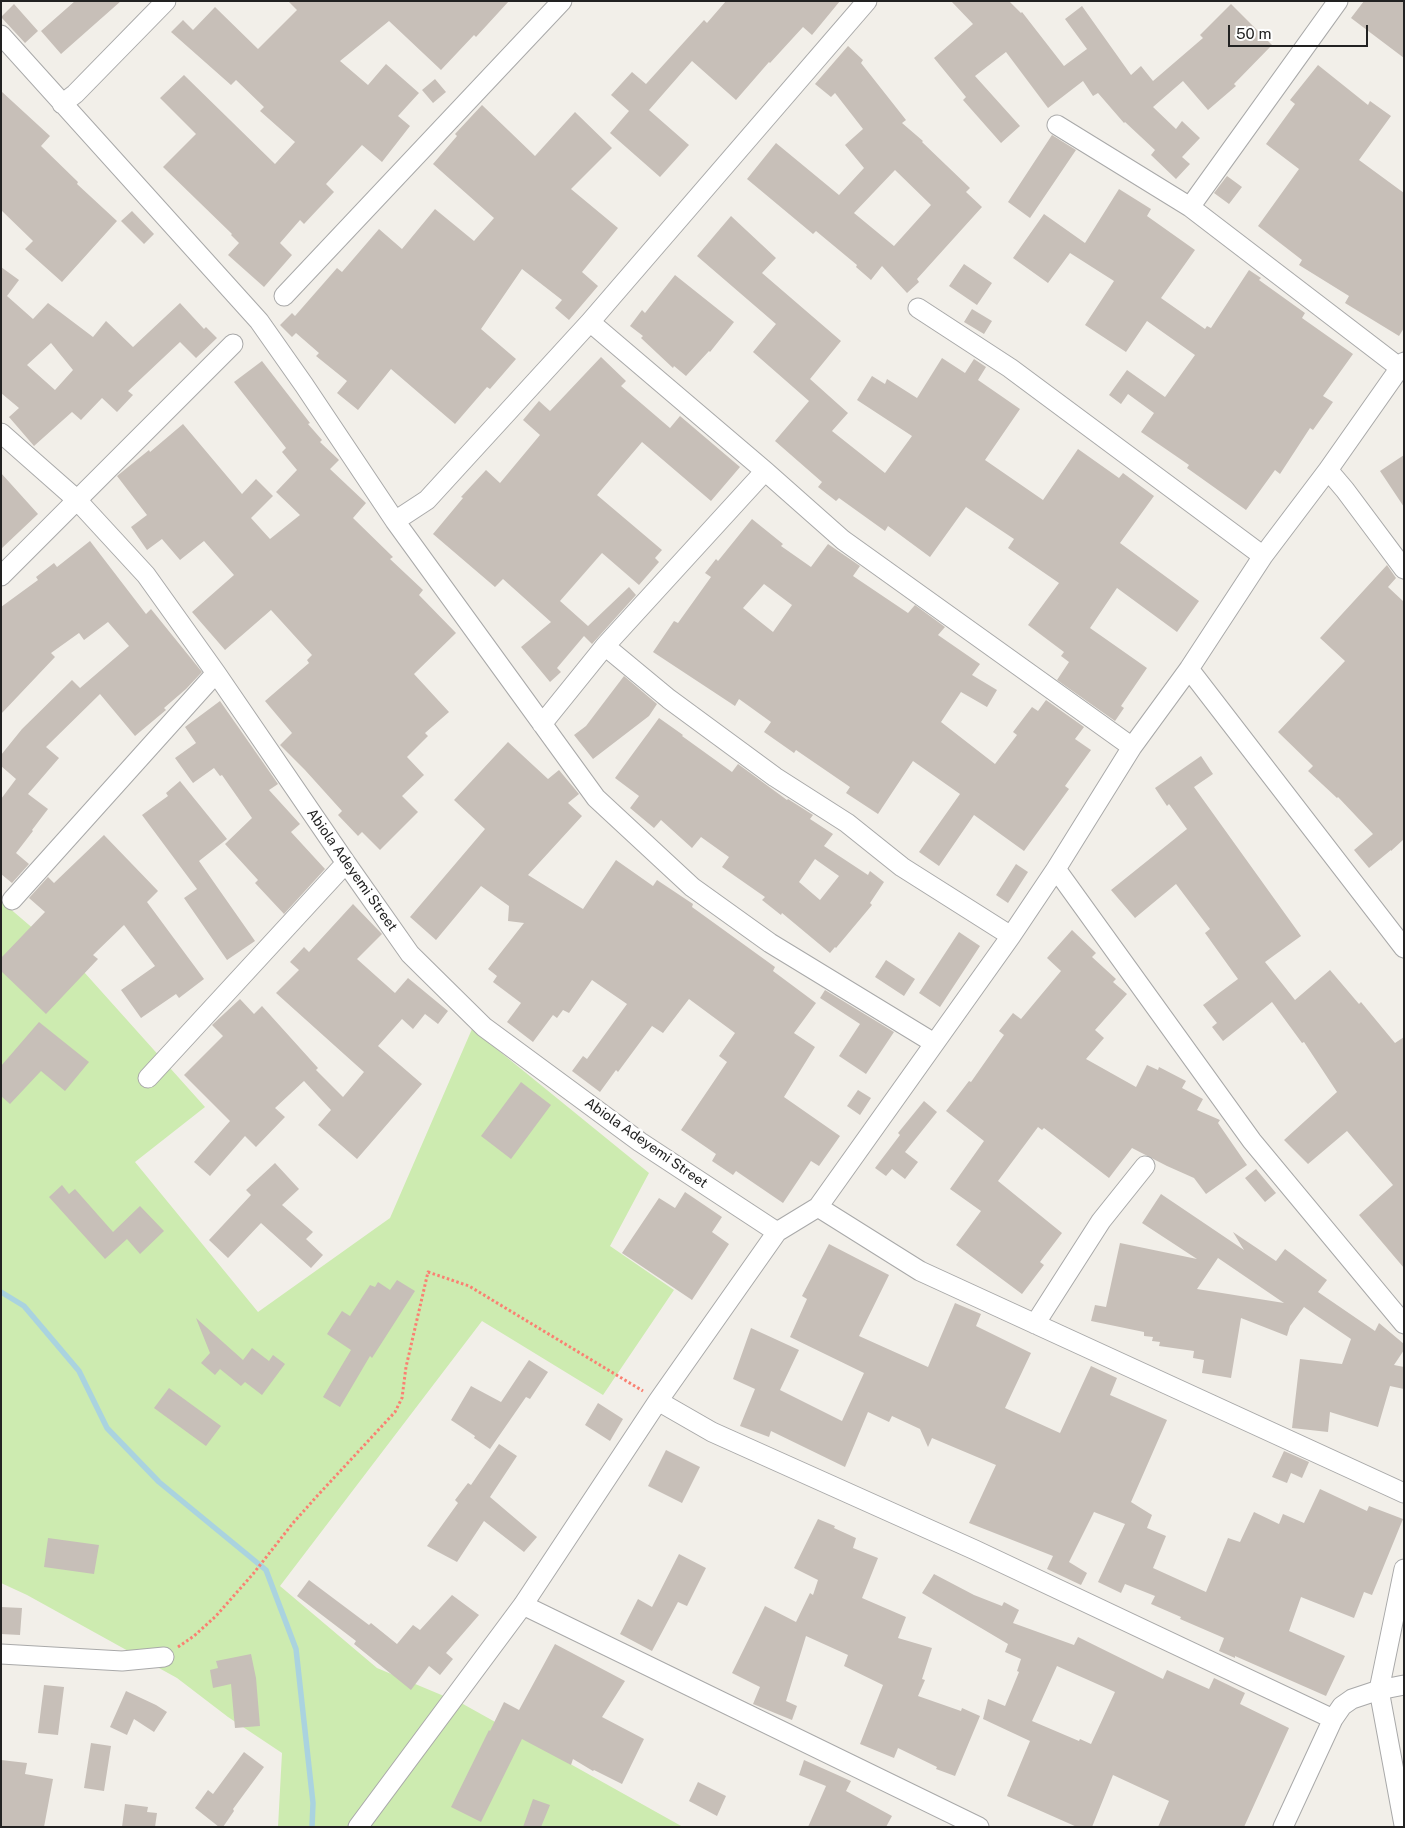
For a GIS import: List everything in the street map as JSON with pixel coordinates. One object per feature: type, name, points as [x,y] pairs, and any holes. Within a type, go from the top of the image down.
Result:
[{"type":"street","points":[[62,104],[166,1]]},
{"type":"street","points":[[284,296],[562,1]]},
{"type":"street","points":[[395,521],[427,500],[590,322],[867,1]]},
{"type":"street","points":[[1190,207],[1338,1]]},
{"type":"street","points":[[1,35],[259,321],[395,521],[596,798],[692,887],[770,943],[934,1042]]},
{"type":"street","points":[[358,1827],[523,1605],[658,1401],[777,1232],[818,1207],[1011,936],[1056,869],[1132,747],[1189,669],[1262,556],[1328,470],[1402,365],[1190,207],[1057,124]]},
{"type":"street","points":[[918,308],[1010,368],[1262,556]]},
{"type":"street","points":[[590,322],[843,540],[1132,747]]},
{"type":"street","points":[[1,576],[233,344]]},
{"type":"street","name":"Abiola Adeyemi Street","points":[[1,432],[76,499],[146,575],[410,954],[484,1027],[640,1142],[777,1232]]},
{"type":"street","points":[[1328,470],[1404,569]]},
{"type":"street","points":[[542,724],[605,646],[765,471]]},
{"type":"street","points":[[605,646],[669,699],[775,776],[847,823],[902,867],[1011,936]]},
{"type":"street","points":[[1189,669],[1404,948]]},
{"type":"street","points":[[12,900],[216,673]]},
{"type":"street","points":[[148,1078],[346,863]]},
{"type":"street","points":[[1056,869],[1252,1141],[1404,1324]]},
{"type":"street","points":[[1035,1324],[1101,1221],[1145,1166]]},
{"type":"street","points":[[818,1207],[920,1271],[1404,1493]]},
{"type":"street","points":[[658,1401],[712,1432],[975,1550],[1333,1719]]},
{"type":"street","points":[[1404,1569],[1379,1690],[1404,1824]]},
{"type":"street","points":[[523,1605],[979,1827]]},
{"type":"street","points":[[1,1654],[122,1661],[164,1657]]},
{"type":"street","points":[[1283,1827],[1333,1719],[1342,1706],[1352,1699],[1379,1690],[1404,1685]]},
{"type":"path","points":[[164,1657],[194,1636],[216,1616],[263,1563],[293,1523],[395,1412],[402,1398],[406,1367],[428,1272],[469,1286],[658,1401]]},
{"type":"green space","points":[[1,901],[84,972],[205,1107],[135,1162],[258,1312],[390,1218],[472,1029],[649,1173],[610,1246],[674,1290],[603,1395],[482,1321],[280,1586],[377,1668],[463,1704],[683,1827],[278,1827],[282,1753],[228,1717],[177,1678],[27,1595],[1,1583]]},
{"type":"building","points":[[75,1],[121,1],[61,54],[41,31]]},
{"type":"building","points":[[288,1],[509,1],[476,37],[474,35],[441,70],[389,21],[340,61],[368,85],[386,64],[419,93],[398,116],[410,126],[382,162],[362,145],[326,184],[334,192],[304,224],[300,220],[280,243],[292,255],[264,287],[228,255],[239,243],[232,234],[163,167],[196,134],[160,98],[184,75],[275,164],[295,142],[260,111],[264,107],[236,80],[231,85],[171,32],[183,20],[193,30],[215,7],[258,49],[297,10]]},
{"type":"building","points":[[726,1],[840,1],[812,35],[803,27],[736,100],[692,61],[649,110],[689,145],[660,177],[610,133],[629,111],[611,95],[632,72],[646,84],[704,20],[707,23]]},
{"type":"building","points":[[951,1],[1009,1],[1022,12],[1064,66],[1087,49],[1065,19],[1082,6],[1131,75],[1141,66],[1153,81],[1203,38],[1200,35],[1231,4],[1272,45],[1234,84],[1236,86],[1208,110],[1183,81],[1153,107],[1176,129],[1182,121],[1200,138],[1182,157],[1190,164],[1176,179],[1151,155],[1155,150],[1124,123],[1098,93],[1093,96],[1083,81],[1048,108],[1006,52],[975,76],[1020,126],[1001,143],[963,100],[966,97],[934,58],[973,24]]},
{"type":"building","points":[[1364,1],[1404,1],[1404,58],[1351,18]]},
{"type":"building","points":[[14,4],[38,31],[25,43],[1,17]]},
{"type":"building","points":[[848,46],[863,60],[861,63],[906,120],[902,123],[970,188],[966,192],[982,207],[917,279],[919,282],[907,293],[882,266],[871,280],[856,267],[857,265],[816,231],[813,234],[747,179],[776,143],[839,195],[864,168],[845,145],[863,129],[835,93],[831,97],[815,84]],"holes":[[[895,170],[931,205],[894,246],[854,213]]]},
{"type":"building","points":[[1318,65],[1368,105],[1370,101],[1391,116],[1359,160],[1404,193],[1404,328],[1399,336],[1345,303],[1349,296],[1299,265],[1302,260],[1258,226],[1299,169],[1266,144],[1295,104],[1290,100]]},
{"type":"building","points":[[435,79],[446,92],[433,103],[422,90]]},
{"type":"building","points":[[1,91],[50,136],[41,146],[78,182],[77,184],[117,221],[62,282],[25,249],[33,241],[1,210]]},
{"type":"building","points":[[482,105],[535,156],[575,112],[612,148],[571,189],[618,228],[582,272],[598,286],[569,320],[555,308],[562,300],[522,269],[481,329],[516,359],[490,389],[487,387],[455,424],[391,369],[358,410],[337,393],[347,381],[316,356],[319,353],[296,333],[292,337],[280,325],[292,313],[295,316],[337,268],[342,272],[379,229],[402,249],[435,209],[474,241],[494,218],[433,164],[457,136],[455,134]]},
{"type":"building","points":[[1052,135],[1076,150],[1030,218],[1008,202]]},
{"type":"building","points":[[1227,176],[1242,187],[1229,204],[1214,193]]},
{"type":"building","points":[[1119,189],[1151,209],[1147,216],[1195,250],[1161,298],[1205,329],[1207,326],[1211,328],[1249,270],[1261,278],[1259,280],[1305,313],[1302,318],[1353,354],[1323,396],[1333,402],[1313,430],[1310,428],[1280,474],[1275,470],[1246,510],[1187,468],[1189,465],[1141,432],[1154,413],[1128,394],[1121,404],[1109,395],[1127,370],[1165,397],[1195,355],[1147,321],[1126,352],[1085,325],[1114,281],[1070,253],[1048,283],[1013,258],[1044,214],[1085,243]]},
{"type":"building","points":[[132,211],[154,234],[144,244],[121,221]]},
{"type":"building","points":[[731,216],[776,258],[762,273],[841,341],[810,379],[848,413],[832,431],[885,473],[912,436],[857,400],[872,376],[885,384],[887,379],[917,398],[942,358],[965,373],[974,359],[986,367],[978,380],[1020,409],[985,460],[1043,500],[1078,449],[1119,478],[1123,473],[1154,496],[1120,543],[1199,601],[1177,632],[1117,588],[1090,628],[1147,668],[1121,706],[1124,708],[1115,721],[1057,680],[1069,662],[1061,656],[1064,652],[1028,625],[1059,583],[1008,548],[1014,539],[966,507],[930,557],[888,526],[885,531],[839,498],[836,501],[818,487],[822,482],[775,441],[809,401],[753,352],[776,324],[697,256]]},
{"type":"building","points":[[964,264],[992,283],[977,305],[949,286]]},
{"type":"building","points":[[1,267],[19,280],[7,296],[33,319],[48,303],[93,337],[106,321],[133,347],[180,303],[204,329],[206,327],[217,338],[196,358],[180,342],[128,391],[133,395],[117,412],[102,398],[81,420],[72,412],[34,446],[9,417],[19,408],[1,393]],"holes":[[[51,343],[73,370],[55,390],[27,365]]]},
{"type":"building","points":[[675,275],[734,322],[710,352],[686,376],[674,366],[673,368],[641,338],[643,336],[630,326],[642,310],[645,313]]},
{"type":"building","points":[[972,309],[992,321],[984,334],[964,322]]},
{"type":"building","points":[[601,357],[626,381],[621,386],[670,428],[680,416],[740,467],[711,501],[642,442],[597,495],[662,550],[655,558],[659,562],[639,585],[602,553],[560,601],[588,626],[629,587],[636,595],[592,644],[584,636],[557,668],[561,672],[550,682],[521,647],[551,622],[503,579],[495,587],[433,534],[463,498],[461,497],[486,470],[500,483],[540,435],[523,420],[539,401],[550,411]]},
{"type":"building","points":[[262,361],[310,423],[308,424],[322,440],[320,442],[339,460],[330,469],[366,503],[353,518],[393,557],[390,559],[423,590],[419,595],[456,633],[414,674],[449,712],[425,733],[428,736],[407,757],[424,775],[402,796],[418,812],[380,850],[362,832],[358,836],[338,815],[342,811],[280,745],[292,733],[265,701],[309,663],[307,660],[312,655],[271,610],[225,650],[192,612],[234,575],[204,541],[180,560],[162,539],[147,550],[131,527],[147,515],[117,476],[149,450],[150,452],[183,424],[242,494],[256,479],[273,496],[251,518],[270,539],[300,515],[276,492],[297,470],[282,452],[286,448],[234,382]]},
{"type":"building","points":[[1404,455],[1404,507],[1380,471]]},
{"type":"building","points":[[1,473],[38,514],[1,549]]},
{"type":"building","points":[[752,519],[783,544],[781,546],[811,567],[828,544],[860,566],[853,576],[908,613],[915,605],[945,627],[938,635],[980,664],[972,675],[997,690],[987,707],[961,692],[941,722],[995,764],[1017,735],[1013,732],[1032,707],[1038,711],[1046,700],[1084,727],[1075,739],[1091,750],[1065,786],[1069,789],[1024,851],[974,815],[939,866],[919,852],[960,794],[913,761],[878,814],[846,793],[850,787],[796,750],[794,753],[764,732],[771,722],[739,699],[735,706],[653,652],[674,621],[678,623],[711,577],[705,573],[716,559],[718,561]],"holes":[[[764,584],[792,605],[773,632],[743,608]]]},
{"type":"building","points":[[90,541],[146,614],[151,609],[202,672],[164,708],[166,710],[135,736],[100,694],[46,747],[59,758],[28,794],[48,809],[16,853],[29,864],[12,883],[1,874],[1,799],[16,779],[1,766],[1,755],[22,729],[72,680],[80,688],[129,646],[108,622],[84,640],[79,633],[51,653],[55,657],[1,714],[1,607],[38,580],[36,577],[54,563],[57,567]]},
{"type":"building","points":[[1387,565],[1396,578],[1388,587],[1404,602],[1404,839],[1369,868],[1354,850],[1373,834],[1338,797],[1308,771],[1313,766],[1278,732],[1345,661],[1320,638]]},
{"type":"building","points":[[624,676],[657,704],[649,716],[593,759],[574,735],[586,726]]},
{"type":"building","points":[[220,701],[278,784],[269,790],[300,824],[291,832],[325,869],[284,914],[255,883],[258,880],[225,844],[252,818],[222,775],[220,776],[214,768],[193,783],[175,758],[196,743],[185,727]]},
{"type":"building","points":[[659,718],[732,772],[738,764],[787,800],[813,815],[810,819],[833,834],[824,846],[868,875],[870,871],[884,882],[870,903],[872,905],[830,953],[782,913],[781,915],[762,900],[765,897],[722,867],[729,857],[701,837],[692,848],[661,820],[654,828],[630,808],[639,796],[615,778]],"holes":[[[815,859],[839,876],[820,900],[799,882]]]},
{"type":"building","points":[[508,742],[548,779],[559,770],[579,794],[568,803],[582,816],[528,875],[583,909],[616,860],[653,886],[657,880],[693,904],[692,907],[775,967],[773,971],[816,1003],[794,1033],[815,1047],[784,1097],[840,1136],[819,1166],[811,1161],[783,1203],[736,1171],[733,1175],[712,1161],[716,1154],[681,1130],[727,1062],[719,1056],[735,1033],[689,999],[663,1033],[652,1026],[618,1072],[616,1070],[600,1092],[572,1071],[583,1056],[587,1059],[627,1004],[592,980],[569,1013],[563,1010],[557,1018],[553,1015],[533,1042],[507,1022],[521,1003],[493,982],[497,976],[488,969],[524,923],[508,921],[509,906],[481,886],[436,940],[410,917],[485,829],[454,800]]},
{"type":"building","points":[[1201,756],[1213,774],[1194,787],[1301,936],[1265,962],[1295,1000],[1330,970],[1359,1004],[1361,1002],[1395,1043],[1404,1037],[1404,1268],[1359,1215],[1393,1185],[1347,1131],[1308,1164],[1284,1140],[1337,1092],[1304,1042],[1302,1043],[1272,1002],[1223,1041],[1212,1027],[1217,1023],[1203,1005],[1238,979],[1205,933],[1210,929],[1176,884],[1135,918],[1111,890],[1187,829],[1169,804],[1167,806],[1155,788]]},
{"type":"building","points":[[180,781],[227,839],[199,861],[255,941],[227,960],[184,898],[197,889],[142,815],[168,796],[166,793]]},
{"type":"building","points":[[104,835],[158,891],[147,902],[204,979],[179,998],[176,994],[141,1018],[121,990],[155,966],[124,925],[93,955],[98,959],[46,1014],[1,971],[1,958],[45,912],[29,898],[48,877],[54,883]]},
{"type":"building","points":[[1016,864],[1028,872],[1008,903],[996,895]]},
{"type":"building","points":[[353,904],[382,934],[357,959],[395,993],[408,978],[448,1011],[438,1024],[425,1014],[413,1029],[402,1019],[378,1046],[422,1084],[357,1159],[318,1125],[331,1110],[304,1081],[275,1108],[285,1117],[256,1147],[245,1136],[210,1176],[194,1162],[230,1121],[184,1075],[223,1036],[212,1025],[240,999],[254,1014],[262,1006],[318,1068],[316,1070],[343,1097],[364,1072],[276,993],[299,970],[290,962],[304,947],[309,952]]},
{"type":"building","points":[[1072,930],[1096,953],[1092,957],[1116,979],[1113,982],[1127,994],[1095,1030],[1104,1038],[1086,1059],[1136,1087],[1147,1065],[1158,1070],[1159,1067],[1186,1081],[1182,1088],[1203,1099],[1197,1110],[1220,1120],[1218,1123],[1247,1165],[1206,1194],[1194,1178],[1132,1148],[1109,1178],[1044,1128],[1042,1130],[1038,1127],[998,1181],[1062,1233],[1040,1262],[1044,1265],[1022,1294],[956,1245],[981,1211],[950,1189],[984,1141],[946,1111],[969,1081],[971,1082],[1004,1035],[999,1031],[1013,1013],[1021,1019],[1061,971],[1047,958]]},
{"type":"building","points":[[959,932],[980,946],[940,1007],[919,993]]},
{"type":"building","points":[[886,960],[915,979],[904,996],[875,977]]},
{"type":"building","points":[[825,990],[894,1032],[866,1074],[839,1056],[860,1024],[820,998]]},
{"type":"building","points":[[39,1022],[89,1062],[65,1091],[41,1071],[10,1104],[1,1096],[1,1066]]},
{"type":"building","points":[[521,1082],[551,1105],[511,1159],[481,1136]]},
{"type":"building","points":[[858,1090],[871,1098],[860,1115],[847,1106]]},
{"type":"building","points":[[924,1101],[937,1112],[905,1152],[918,1162],[905,1179],[892,1169],[886,1176],[875,1168],[900,1135],[898,1133]]},
{"type":"building","points":[[275,1163],[299,1189],[282,1205],[313,1232],[306,1239],[323,1255],[311,1268],[261,1223],[228,1258],[209,1240],[251,1195],[246,1190]]},
{"type":"building","points":[[1256,1169],[1276,1193],[1265,1202],[1245,1178]]},
{"type":"building","points":[[62,1185],[69,1194],[75,1189],[113,1232],[140,1206],[164,1231],[140,1254],[127,1239],[105,1259],[49,1197]]},
{"type":"building","points":[[685,1192],[722,1217],[712,1232],[729,1244],[692,1300],[622,1253],[659,1198],[675,1208]]},
{"type":"building","points":[[1161,1194],[1244,1250],[1233,1232],[1276,1261],[1285,1249],[1327,1280],[1318,1292],[1375,1331],[1379,1323],[1404,1344],[1404,1350],[1394,1365],[1404,1367],[1404,1389],[1390,1386],[1378,1427],[1330,1412],[1328,1432],[1292,1428],[1300,1359],[1342,1364],[1351,1339],[1304,1307],[1290,1326],[1287,1336],[1241,1318],[1231,1378],[1202,1373],[1204,1360],[1193,1358],[1194,1351],[1159,1346],[1160,1342],[1152,1341],[1153,1337],[1144,1336],[1144,1332],[1091,1321],[1095,1305],[1106,1307],[1120,1243],[1197,1259],[1142,1223]],"holes":[[[1218,1258],[1284,1303],[1197,1289]]]},
{"type":"building","points":[[829,1244],[889,1275],[859,1336],[928,1367],[955,1303],[981,1314],[976,1326],[1031,1353],[1005,1408],[1060,1433],[1091,1366],[1117,1378],[1110,1395],[1167,1420],[1131,1502],[1152,1515],[1147,1528],[1166,1536],[1153,1568],[1206,1592],[1228,1538],[1240,1542],[1254,1512],[1279,1524],[1283,1514],[1304,1523],[1320,1489],[1367,1511],[1369,1506],[1403,1519],[1372,1595],[1364,1592],[1354,1618],[1301,1597],[1289,1631],[1345,1656],[1326,1696],[1235,1656],[1235,1658],[1219,1651],[1224,1638],[1151,1604],[1155,1596],[1125,1584],[1121,1593],[1098,1582],[1125,1524],[1094,1512],[1069,1562],[1087,1573],[1081,1585],[1047,1569],[1053,1556],[969,1523],[996,1465],[932,1438],[928,1447],[920,1429],[892,1416],[889,1422],[868,1412],[845,1467],[771,1431],[769,1437],[740,1426],[755,1389],[733,1379],[751,1328],[799,1350],[780,1390],[842,1421],[864,1373],[790,1337],[807,1299],[802,1296]]},
{"type":"building","points":[[397,1280],[415,1291],[372,1358],[370,1356],[340,1407],[323,1397],[351,1350],[327,1334],[342,1311],[350,1316],[370,1285],[375,1287],[378,1282],[390,1290]]},
{"type":"building","points":[[196,1318],[243,1360],[252,1348],[269,1361],[273,1355],[285,1364],[262,1395],[245,1382],[241,1386],[220,1369],[215,1375],[201,1363],[210,1353]]},
{"type":"building","points":[[529,1360],[548,1372],[530,1399],[526,1397],[490,1449],[451,1420],[471,1386],[501,1402]]},
{"type":"building","points":[[169,1388],[221,1426],[206,1446],[154,1408]]},
{"type":"building","points":[[598,1403],[623,1419],[610,1441],[585,1425]]},
{"type":"building","points":[[499,1444],[517,1456],[490,1497],[537,1537],[524,1552],[484,1521],[457,1562],[427,1546],[458,1503],[455,1500],[468,1483],[471,1485]]},
{"type":"building","points":[[666,1450],[700,1467],[682,1503],[648,1486]]},
{"type":"building","points":[[1284,1451],[1309,1462],[1302,1478],[1291,1473],[1287,1483],[1272,1477]]},
{"type":"building","points":[[818,1519],[856,1538],[853,1548],[878,1558],[862,1598],[906,1617],[898,1638],[932,1648],[922,1679],[925,1680],[918,1696],[961,1711],[962,1708],[980,1716],[955,1776],[936,1769],[937,1767],[898,1748],[894,1758],[860,1744],[883,1685],[844,1666],[848,1655],[806,1636],[786,1701],[797,1706],[792,1720],[753,1704],[760,1687],[732,1673],[765,1606],[796,1622],[810,1593],[813,1595],[818,1580],[794,1568]]},
{"type":"building","points":[[48,1538],[99,1545],[94,1574],[44,1567]]},
{"type":"building","points":[[679,1554],[706,1568],[687,1606],[678,1602],[652,1651],[620,1634],[638,1599],[652,1607]]},
{"type":"building","points":[[934,1574],[974,1595],[1002,1606],[1004,1602],[1019,1610],[1013,1623],[1074,1645],[1078,1637],[1163,1679],[1167,1670],[1209,1689],[1214,1678],[1245,1693],[1240,1704],[1289,1728],[1244,1827],[1158,1827],[1169,1801],[1113,1775],[1092,1827],[1077,1827],[1007,1796],[1030,1741],[983,1719],[988,1699],[1005,1706],[1019,1672],[1017,1671],[1021,1659],[1005,1652],[1008,1644],[922,1593]],"holes":[[[1057,1666],[1115,1692],[1091,1744],[1080,1739],[1079,1741],[1032,1721]]]},
{"type":"building","points":[[309,1580],[369,1625],[371,1623],[397,1644],[413,1625],[420,1630],[452,1595],[479,1615],[446,1653],[453,1659],[440,1675],[429,1666],[411,1690],[354,1644],[356,1641],[297,1596]]},
{"type":"building","points":[[1,1607],[22,1608],[20,1635],[1,1634]]},
{"type":"building","points":[[555,1644],[625,1681],[602,1717],[644,1739],[622,1784],[593,1771],[573,1759],[571,1765],[522,1739],[481,1822],[451,1807],[504,1702],[519,1710]]},
{"type":"building","points":[[251,1654],[256,1678],[260,1726],[235,1728],[231,1684],[213,1688],[210,1670],[218,1668],[216,1661]]},
{"type":"building","points":[[44,1685],[64,1687],[58,1735],[38,1733]]},
{"type":"building","points":[[126,1691],[167,1712],[154,1732],[134,1719],[127,1735],[110,1727]]},
{"type":"building","points":[[91,1743],[111,1746],[104,1791],[84,1788]]},
{"type":"building","points":[[244,1752],[264,1767],[233,1809],[234,1811],[223,1827],[219,1827],[195,1808],[208,1790],[213,1794]]},
{"type":"building","points":[[1,1760],[27,1763],[25,1774],[53,1779],[44,1827],[1,1827]]},
{"type":"building","points":[[804,1760],[851,1781],[846,1791],[892,1816],[886,1827],[808,1827],[826,1786],[799,1775]]},
{"type":"building","points":[[698,1782],[726,1796],[717,1816],[689,1801]]},
{"type":"building","points":[[533,1799],[550,1805],[541,1827],[523,1827]]},
{"type":"building","points":[[125,1804],[148,1807],[147,1812],[157,1813],[155,1827],[122,1827]]},
{"type":"waterway","points":[[1,1292],[24,1306],[79,1371],[107,1428],[159,1482],[266,1570],[296,1649],[313,1803],[312,1827]]}]
